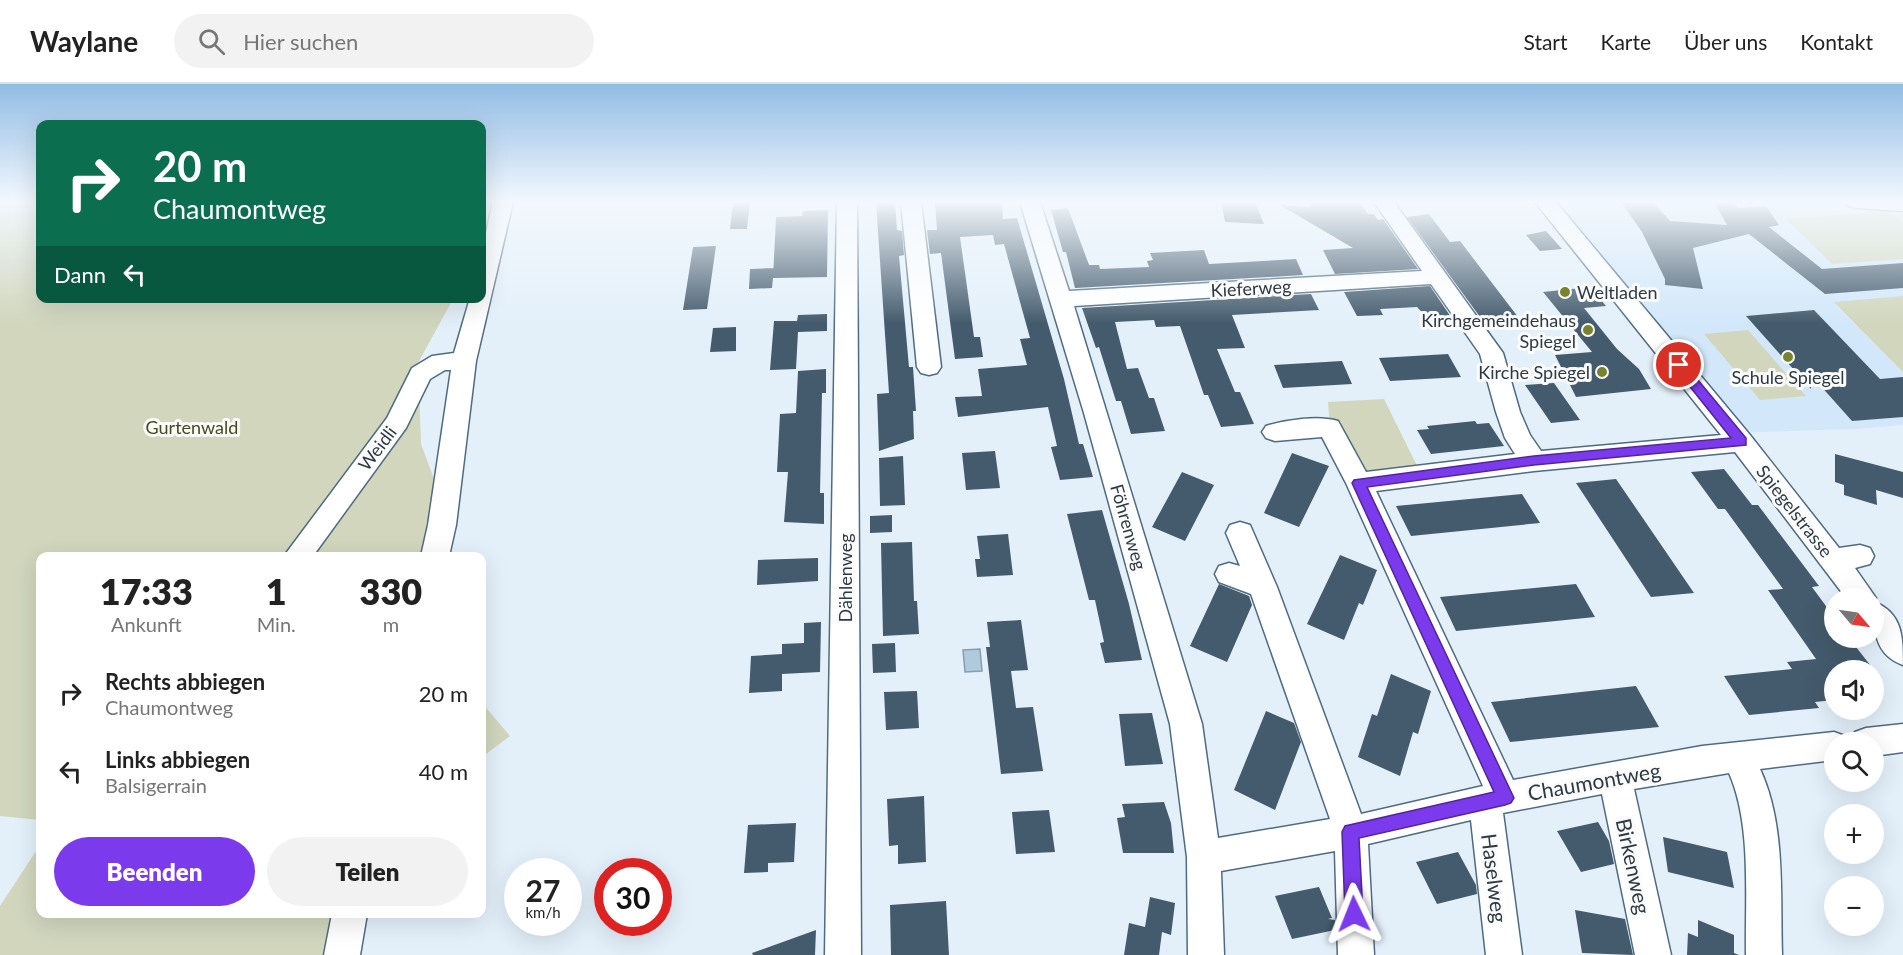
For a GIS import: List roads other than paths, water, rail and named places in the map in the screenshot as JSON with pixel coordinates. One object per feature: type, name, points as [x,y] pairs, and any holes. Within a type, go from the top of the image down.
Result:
[{"type":"street","points":[[486,275],[494,243]]},
{"type":"street","name":"Dählenweg","points":[[843,955],[847,243]]},
{"type":"street","points":[[915,243],[929,367]]},
{"type":"street","name":"Föhrenweg","points":[[1043,243],[1062,299],[1186,724],[1204,857]]},
{"type":"street","points":[[1414,243],[1491,353],[1518,438],[1534,460]]},
{"type":"street","name":"Spiegelstrasse","points":[[1581,243],[1729,411],[1741,442],[1854,588]]},
{"type":"street","name":"Kieferweg","points":[[1062,299],[1439,277]]},
{"type":"street","points":[[436,552],[442,525],[464,361],[479,303]]},
{"type":"street","name":"Weidli","points":[[301,552],[397,422],[420,374],[440,362],[464,361]]},
{"type":"street","name":"Haselweg","points":[[1275,432],[1329,427],[1359,483],[1495,799],[1504,955]]},
{"type":"street","points":[[1359,483],[1534,460],[1741,442]]},
{"type":"street","points":[[1240,533],[1263,587],[1351,832],[1356,955]]},
{"type":"street","points":[[1833,560],[1860,556]]},
{"type":"street","points":[[1229,574],[1263,587]]},
{"type":"street","points":[[1884,627],[1903,652]]},
{"type":"street","points":[[1884,740],[1903,738]]},
{"type":"street","name":"Chaumontweg","points":[[1204,857],[1351,832],[1495,799],[1702,761],[1824,747]]},
{"type":"street","points":[[1739,758],[1756,796],[1762,869],[1764,955]]},
{"type":"street","name":"Birkenweg","points":[[1616,777],[1653,955]]},
{"type":"street","points":[[1204,857],[1206,955]]},
{"type":"street","points":[[342,955],[349,918]]},
{"type":"place","name":"Weltladen","points":[[1565,292]]},
{"type":"place","name":"Kirchgemeindehaus Spiegel","points":[[1588,330]]},
{"type":"place","name":"Schule Spiegel","points":[[1788,357]]},
{"type":"place","name":"Kirche Spiegel","points":[[1602,372]]},
{"type":"park label","name":"Gurtenwald","points":[[192,427]]}]
